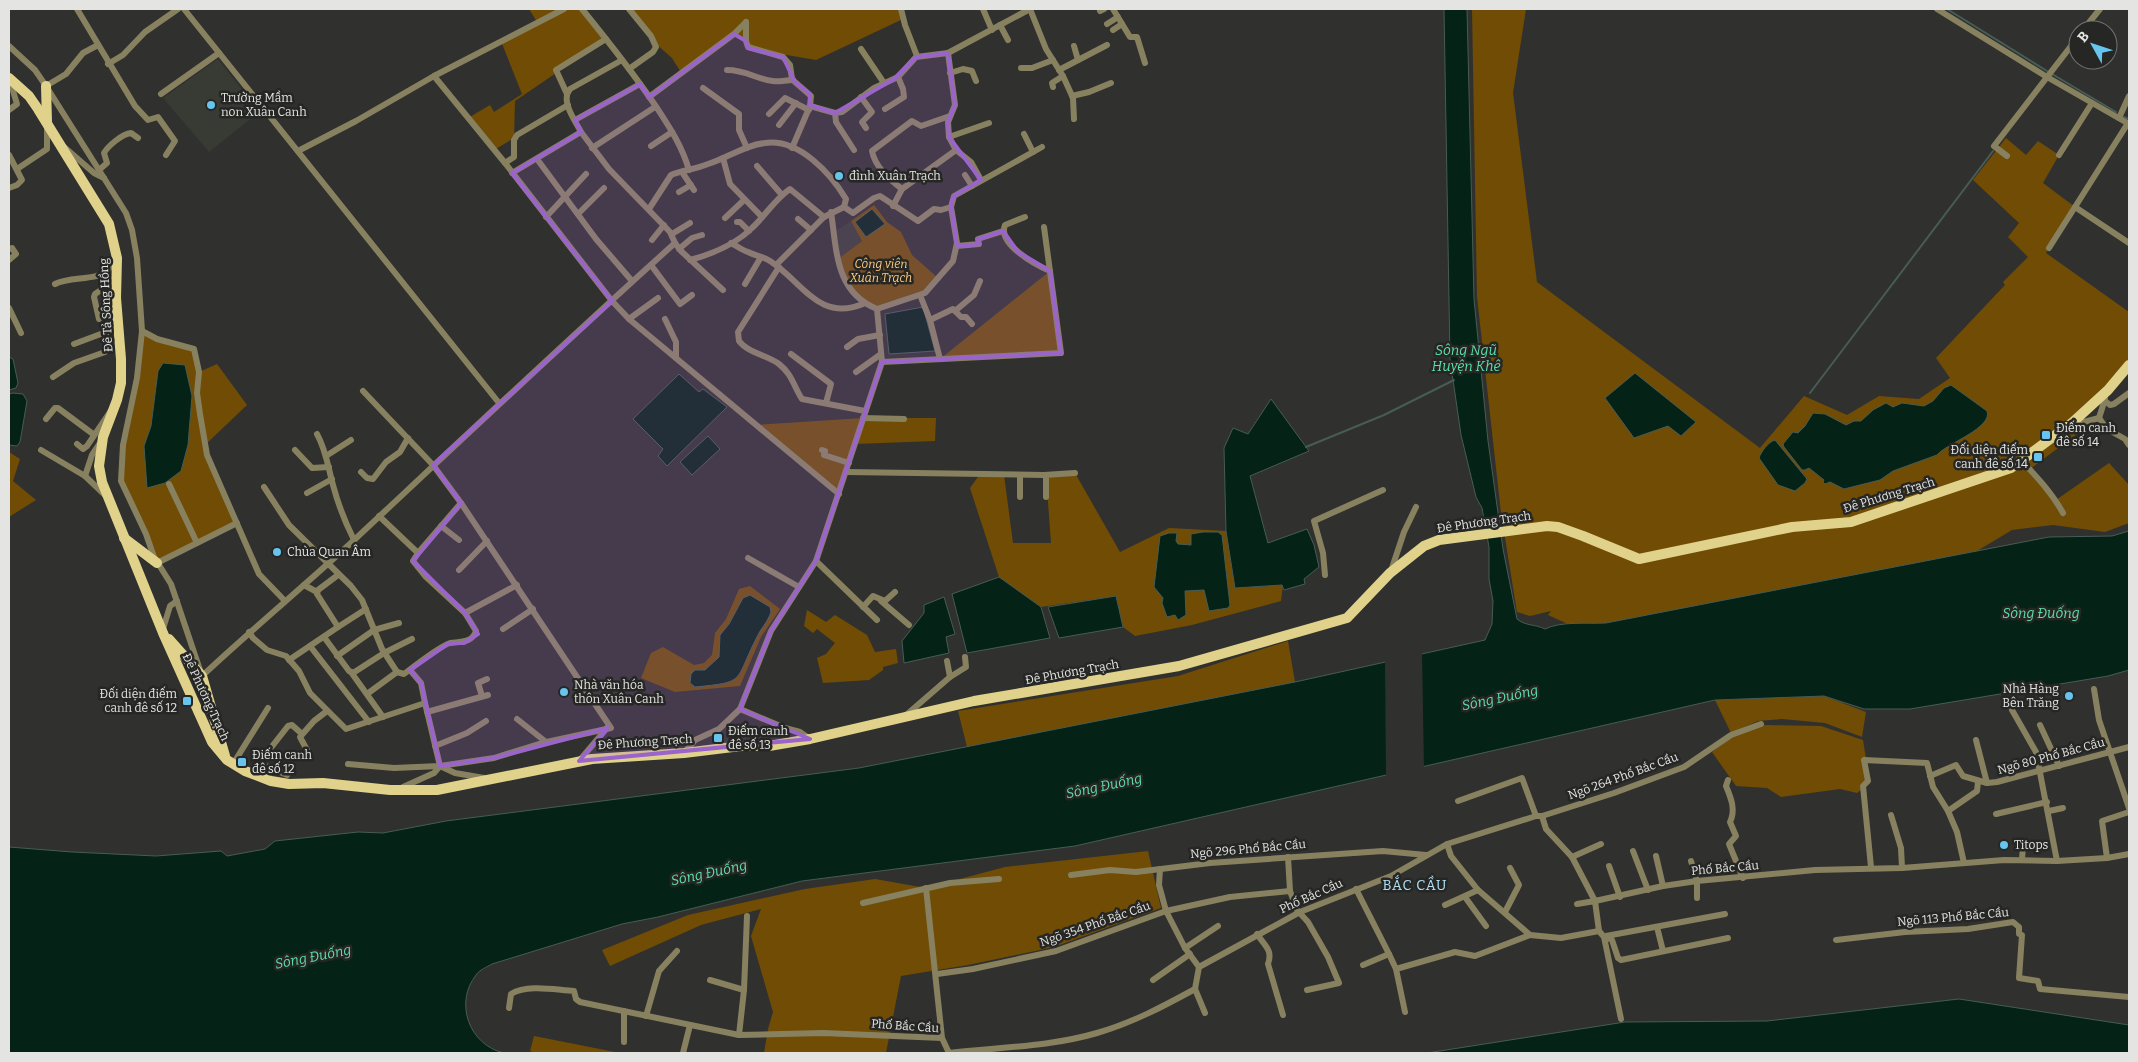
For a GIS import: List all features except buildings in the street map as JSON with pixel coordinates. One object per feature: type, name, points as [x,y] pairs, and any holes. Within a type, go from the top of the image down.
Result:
[{"type":"main road","name":"Đê Tả Sông Hồng","points":[[9,78],[29,96],[62,146],[108,224],[117,258],[116,305],[121,383],[114,408],[98,436],[99,466],[108,498]]},
{"type":"main road","points":[[46,86],[47,124]]},
{"type":"main road","name":"Đê Phương Trạch","points":[[108,498],[163,632],[212,742],[230,762],[271,781],[289,784],[323,783],[390,790],[437,790],[592,758],[684,753],[741,746],[769,746],[810,739],[974,701],[1179,666],[1347,618],[1390,573],[1424,546],[1439,540],[1547,526],[1558,527],[1639,559],[1792,527],[1851,522],[2011,468],[2073,422],[2108,390],[2129,365]]},
{"type":"main road","points":[[123,538],[157,563]]},
{"type":"main road","points":[[163,632],[202,676],[230,762]]},
{"type":"street","points":[[77,9],[134,106],[148,120],[158,117],[175,141],[166,155]]},
{"type":"street","points":[[108,64],[123,55],[145,32],[178,9]]},
{"type":"street","points":[[184,9],[499,403]]},
{"type":"street","points":[[298,151],[356,121],[434,76],[564,9]]},
{"type":"street","points":[[582,9],[640,84],[680,144],[685,171],[692,187],[680,192]]},
{"type":"street","points":[[629,9],[651,36],[656,47],[653,52],[629,69]]},
{"type":"street","points":[[902,9],[905,25],[917,56]]},
{"type":"street","points":[[983,9],[992,30]]},
{"type":"street","points":[[769,114],[786,98],[810,108],[834,113],[842,112],[884,83],[898,77],[917,56],[948,53],[1030,9],[1046,49],[1063,76],[1072,96],[1074,119]]},
{"type":"street","points":[[1113,9],[1130,37],[1137,37],[1145,64]]},
{"type":"street","points":[[1937,9],[2047,77],[2128,123],[2049,248]]},
{"type":"street","points":[[2091,20],[2100,9]]},
{"type":"street","points":[[1107,24],[1118,17]]},
{"type":"street","points":[[649,98],[734,34],[746,22],[746,41]]},
{"type":"street","points":[[1113,30],[1122,24]]},
{"type":"street","points":[[1000,25],[1008,40]]},
{"type":"street","points":[[734,34],[746,41],[751,49],[784,57],[790,65],[793,80],[810,94],[810,108],[792,148]]},
{"type":"street","points":[[606,39],[556,70],[566,94],[568,105],[581,132],[592,148],[622,183],[672,234],[677,246],[722,290]]},
{"type":"street","points":[[46,86],[66,74],[83,53],[98,45]]},
{"type":"street","points":[[1059,70],[1107,45]]},
{"type":"street","points":[[9,46],[35,70],[46,86],[126,213],[132,230],[142,331],[137,378],[123,445],[121,481],[157,563],[171,584],[202,676],[249,632],[328,564],[499,403],[651,265],[677,246],[702,234]]},
{"type":"street","points":[[1074,46],[1078,60]]},
{"type":"street","points":[[861,49],[884,83]]},
{"type":"street","points":[[2007,156],[1994,146],[2068,50]]},
{"type":"street","points":[[161,94],[219,53]]},
{"type":"street","points":[[948,53],[955,105],[948,122],[949,137],[956,150],[971,162],[981,180]]},
{"type":"street","points":[[566,94],[570,89],[622,60]]},
{"type":"street","points":[[1021,68],[1032,68],[1053,60]]},
{"type":"street","points":[[727,70],[743,71],[753,76],[774,81],[793,80]]},
{"type":"street","points":[[950,73],[972,71],[976,82]]},
{"type":"street","points":[[434,76],[612,301],[629,319],[839,494]]},
{"type":"street","points":[[1053,87],[1053,81],[1063,76]]},
{"type":"street","points":[[885,109],[904,97],[898,77]]},
{"type":"street","points":[[9,78],[17,104],[9,110]]},
{"type":"street","points":[[1072,96],[1089,92],[1111,83]]},
{"type":"street","points":[[575,120],[640,84]]},
{"type":"street","points":[[703,88],[739,114],[739,130],[747,148]]},
{"type":"street","points":[[2119,118],[2129,96]]},
{"type":"street","points":[[861,98],[872,112],[862,122],[866,128]]},
{"type":"street","points":[[780,125],[796,103]]},
{"type":"street","points":[[2059,155],[2092,103]]},
{"type":"street","points":[[505,164],[514,157],[514,140],[517,136],[568,105]]},
{"type":"street","points":[[592,148],[656,107]]},
{"type":"street","points":[[834,113],[836,122],[854,150]]},
{"type":"street","points":[[902,190],[882,171],[873,158],[872,151],[912,121],[921,126],[950,116]]},
{"type":"street","points":[[949,137],[988,123]]},
{"type":"street","points":[[17,169],[47,148],[47,124]]},
{"type":"street","points":[[512,173],[537,160],[581,132]]},
{"type":"street","points":[[651,146],[672,132]]},
{"type":"street","points":[[99,170],[108,163],[104,154],[107,149],[126,134],[131,133],[138,138]]},
{"type":"street","points":[[1024,134],[1033,152]]},
{"type":"street","points":[[649,209],[671,175],[747,148],[772,142],[792,148],[818,163],[837,184],[846,199],[844,208]]},
{"type":"street","points":[[62,146],[94,173],[104,178]]},
{"type":"street","points":[[832,212],[840,269],[850,291],[863,304],[877,309],[925,293],[953,261],[957,246],[951,207],[954,196],[1042,147]]},
{"type":"street","points":[[893,206],[902,190],[956,150]]},
{"type":"street","points":[[9,155],[21,176],[21,181],[9,188]]},
{"type":"street","points":[[723,158],[728,181],[762,217]]},
{"type":"street","points":[[537,160],[632,282]]},
{"type":"street","points":[[757,166],[782,195]]},
{"type":"street","points":[[546,217],[586,174]]},
{"type":"street","points":[[965,175],[972,186]]},
{"type":"street","points":[[578,214],[604,188]]},
{"type":"street","points":[[690,260],[704,256],[731,243],[749,231],[782,195],[791,189],[824,217]]},
{"type":"street","points":[[904,419],[864,415],[826,403],[802,399],[793,378],[787,371],[778,363],[746,347],[739,341],[738,332],[777,266],[824,217],[832,212],[844,208],[853,213],[874,198],[880,196],[918,221],[934,209],[941,210],[951,207]]},
{"type":"street","points":[[725,218],[744,200]]},
{"type":"street","points":[[2075,207],[2129,243]]},
{"type":"street","points":[[957,246],[979,244],[978,239],[1003,230],[1007,224],[1025,217]]},
{"type":"street","points":[[798,219],[811,230]]},
{"type":"street","points":[[737,222],[740,222],[749,231]]},
{"type":"street","points":[[672,234],[690,223]]},
{"type":"street","points":[[652,240],[664,225]]},
{"type":"street","points":[[882,362],[1061,353],[1044,227]]},
{"type":"street","points":[[1003,230],[1009,242],[1018,252],[1029,261],[1050,271]]},
{"type":"street","points":[[731,243],[777,266],[811,296],[828,307],[840,309],[863,304]]},
{"type":"street","points":[[9,249],[12,248],[16,254],[9,260]]},
{"type":"street","points":[[745,284],[761,257]]},
{"type":"street","points":[[99,319],[94,297],[101,290],[106,272],[117,258]]},
{"type":"street","points":[[651,265],[680,304],[692,294]]},
{"type":"street","points":[[55,284],[63,280],[97,276],[106,272]]},
{"type":"street","points":[[955,311],[974,295],[980,281]]},
{"type":"street","points":[[920,295],[930,320],[940,359]]},
{"type":"street","points":[[629,319],[658,298]]},
{"type":"street","points":[[53,377],[74,363],[107,350],[106,332],[116,305]]},
{"type":"street","points":[[9,308],[20,333]]},
{"type":"street","points":[[684,753],[695,740],[718,729],[740,709],[771,631],[816,561],[882,362],[877,309]]},
{"type":"street","points":[[930,320],[951,309],[961,317],[966,316],[972,324]]},
{"type":"street","points":[[665,319],[676,342],[676,358]]},
{"type":"street","points":[[142,331],[157,339],[194,349],[199,372],[197,393],[207,455],[259,574],[285,601]]},
{"type":"street","points":[[74,344],[106,332]]},
{"type":"street","points":[[847,346],[858,339],[880,335]]},
{"type":"street","points":[[791,354],[831,384],[826,403]]},
{"type":"street","points":[[856,372],[881,354]]},
{"type":"street","points":[[2099,418],[2108,390]]},
{"type":"street","points":[[348,764],[394,768],[440,766],[494,758],[546,742],[611,728],[518,585],[461,503],[433,465],[363,391]]},
{"type":"street","points":[[2105,401],[2110,405],[2114,404],[2129,393]]},
{"type":"street","points":[[46,418],[58,408],[98,436]]},
{"type":"street","points":[[2073,422],[2084,422],[2099,418]]},
{"type":"street","points":[[2099,418],[2107,429],[2125,439],[2129,445]]},
{"type":"street","points":[[317,434],[326,456],[345,522],[354,540]]},
{"type":"street","points":[[77,444],[83,449],[98,436]]},
{"type":"street","points":[[85,476],[98,436]]},
{"type":"street","points":[[361,472],[367,478],[373,479],[386,462],[400,452],[408,438]]},
{"type":"street","points":[[326,456],[351,440]]},
{"type":"street","points":[[41,450],[85,476],[108,498]]},
{"type":"street","points":[[295,450],[312,468],[329,467]]},
{"type":"street","points":[[822,450],[825,452],[824,455],[849,463]]},
{"type":"street","points":[[2021,460],[2056,500],[2063,513]]},
{"type":"street","points":[[846,472],[1020,475],[1075,473]]},
{"type":"street","points":[[1020,475],[1020,497]]},
{"type":"street","points":[[1046,475],[1046,497]]},
{"type":"street","points":[[307,493],[332,479]]},
{"type":"street","points":[[169,484],[196,543]]},
{"type":"street","points":[[264,487],[289,525],[351,586],[362,600],[384,653],[397,672],[404,674],[449,643],[464,643],[474,636],[476,631],[465,613],[425,576],[414,561],[418,553],[461,503]]},
{"type":"street","points":[[1325,574],[1323,553],[1314,521],[1383,490]]},
{"type":"street","points":[[1390,573],[1404,532],[1416,507]]},
{"type":"street","points":[[379,516],[418,553]]},
{"type":"street","points":[[157,563],[237,523]]},
{"type":"street","points":[[441,526],[458,540]]},
{"type":"street","points":[[459,570],[487,541]]},
{"type":"street","points":[[748,558],[799,587]]},
{"type":"street","points":[[816,561],[877,620]]},
{"type":"street","points":[[317,592],[338,575]]},
{"type":"street","points":[[304,585],[317,592],[338,627]]},
{"type":"street","points":[[465,613],[518,585]]},
{"type":"street","points":[[881,601],[884,601],[896,592]]},
{"type":"street","points":[[863,607],[873,596],[909,625]]},
{"type":"street","points":[[163,632],[170,606],[177,601]]},
{"type":"street","points":[[289,660],[366,609]]},
{"type":"street","points":[[503,629],[533,609]]},
{"type":"street","points":[[337,656],[374,630],[398,623]]},
{"type":"street","points":[[249,632],[267,650],[286,656],[298,670],[310,693],[346,730],[425,703]]},
{"type":"street","points":[[324,637],[383,717]]},
{"type":"street","points":[[351,672],[359,670],[384,653],[412,639]]},
{"type":"street","points":[[310,646],[369,722]]},
{"type":"street","points":[[904,717],[950,677],[966,667],[965,657]]},
{"type":"street","points":[[947,661],[950,677]]},
{"type":"street","points":[[410,670],[421,682],[440,766],[446,770],[466,776],[492,779]]},
{"type":"street","points":[[367,694],[397,672]]},
{"type":"street","points":[[427,712],[485,696],[478,683],[487,679]]},
{"type":"street","points":[[2094,689],[2099,720],[2129,808]]},
{"type":"street","points":[[230,762],[268,708]]},
{"type":"street","points":[[740,709],[785,728],[800,732],[810,739]]},
{"type":"street","points":[[2012,710],[2036,752],[2041,770],[2057,861]]},
{"type":"street","points":[[307,750],[300,737],[314,721],[327,711]]},
{"type":"street","points":[[517,719],[546,742]]},
{"type":"street","points":[[435,746],[467,733],[486,721]]},
{"type":"street","name":"Ngõ 264 Phố Bắc Cầu","points":[[1539,816],[1614,794],[1684,767],[1731,735],[1761,724]]},
{"type":"street","points":[[253,774],[259,762],[288,726],[292,725],[302,734]]},
{"type":"street","points":[[2040,725],[2059,766]]},
{"type":"street","points":[[579,761],[607,728]]},
{"type":"street","points":[[1976,740],[1987,784]]},
{"type":"street","name":"Ngõ 80 Phố Bắc Cầu","points":[[1978,782],[1987,784],[2129,747]]},
{"type":"street","points":[[1871,867],[1863,786],[1868,781],[1864,760],[1927,763],[1933,787],[1948,811],[1957,832],[1964,863]]},
{"type":"street","points":[[259,762],[287,775]]},
{"type":"street","points":[[1930,776],[1956,764],[1963,776],[1978,782],[1977,791],[1948,811]]},
{"type":"street","points":[[390,790],[408,786],[419,781],[434,773],[440,766]]},
{"type":"street","points":[[1458,801],[1522,778],[1546,830],[1572,857],[1595,901],[1599,932],[1605,938],[1621,1019]]},
{"type":"street","points":[[1728,780],[1726,786],[1732,800],[1734,814],[1730,822],[1736,836],[1729,844],[1743,878]]},
{"type":"street","points":[[1996,814],[2047,802]]},
{"type":"street","points":[[2048,811],[2063,808]]},
{"type":"street","points":[[2107,858],[2102,821],[2129,812]]},
{"type":"street","points":[[1891,815],[1901,848],[1902,868]]},
{"type":"street","name":"Phố Bắc Cầu","points":[[1199,968],[1257,934],[1300,912],[1356,888],[1391,876],[1447,844],[1539,816]]},
{"type":"street","points":[[1447,844],[1451,856],[1478,890],[1530,935]]},
{"type":"street","points":[[1572,857],[1601,844]]},
{"type":"street","points":[[2022,860],[2023,845]]},
{"type":"street","name":"Ngõ 296 Phố Bắc Cầu","points":[[1072,875],[1110,870],[1129,872],[1288,857],[1383,851],[1426,855]]},
{"type":"street","points":[[1633,851],[1648,890]]},
{"type":"street","name":"Phố Bắc Cầu","points":[[1576,904],[1697,881],[1815,870],[1871,867],[1902,868],[2022,860],[2057,861],[2107,858],[2129,854]]},
{"type":"street","points":[[1656,856],[1663,886]]},
{"type":"street","points":[[1288,857],[1290,891],[1297,910],[1328,957],[1339,983],[1307,990]]},
{"type":"street","points":[[1691,861],[1697,881],[1697,898]]},
{"type":"street","points":[[1609,866],[1620,897]]},
{"type":"street","points":[[1505,912],[1519,885],[1510,868]]},
{"type":"street","points":[[1160,869],[1159,885],[1166,911],[1230,897],[1290,891]]},
{"type":"street","points":[[863,903],[950,882],[1000,879]]},
{"type":"street","points":[[926,888],[937,974],[942,1038]]},
{"type":"street","points":[[1356,888],[1396,969],[1405,1012]]},
{"type":"street","points":[[1445,905],[1478,890]]},
{"type":"street","points":[[1465,897],[1486,926]]},
{"type":"street","name":"Ngõ 354 Phố Bắc Cầu","points":[[937,974],[974,969],[1056,951],[1166,911],[1199,968]]},
{"type":"street","points":[[1605,938],[1725,914]]},
{"type":"street","points":[[739,1035],[744,990],[747,916]]},
{"type":"street","name":"Ngõ 113 Phố Bắc Cầu","points":[[1836,940],[1905,932],[1968,929],[2013,922],[2019,927],[2019,934],[2022,935],[2019,978],[2038,981],[2040,989],[2129,997]]},
{"type":"street","points":[[1153,980],[1218,926]]},
{"type":"street","points":[[1657,927],[1663,951]]},
{"type":"street","points":[[1396,969],[1455,952],[1475,956],[1530,935],[1561,938],[1599,932]]},
{"type":"street","points":[[1257,934],[1271,956],[1268,964],[1283,1015]]},
{"type":"street","points":[[1605,938],[1612,940],[1618,958],[1621,960],[1728,938]]},
{"type":"street","points":[[646,1016],[659,971],[677,951]]},
{"type":"street","points":[[1363,965],[1389,954]]},
{"type":"street","points":[[1199,968],[1195,989],[1205,1013]]},
{"type":"street","points":[[710,980],[744,990]]},
{"type":"street","name":"Phố Bắc Cầu","points":[[509,1008],[511,994],[529,989],[574,991],[576,999],[580,1002],[739,1035],[823,1033],[942,1038],[949,1053],[1025,1046],[1073,1039],[1117,1027],[1195,989]]},
{"type":"street","points":[[624,1011],[624,1042]]},
{"type":"street","points":[[683,1053],[690,1025]]},
{"type":"highlighted area","points":[[734,34],[746,41],[748,48],[783,57],[795,82],[810,94],[810,105],[835,113],[894,79],[916,57],[948,53],[955,105],[948,122],[949,137],[981,180],[954,196],[951,204],[957,246],[979,244],[978,239],[1003,231],[1018,252],[1050,271],[1061,353],[882,362],[816,561],[771,631],[740,709],[810,739],[579,761],[608,728],[494,758],[440,766],[421,683],[410,670],[449,643],[464,643],[478,634],[465,613],[413,561],[461,503],[433,465],[612,301],[512,173],[581,132],[575,120],[640,84],[649,97]]},
{"type":"shaded area","name":"Trường Mầm non Xuân Canh","points":[[218,59],[259,112],[209,152],[163,98]]},
{"type":"shaded area","points":[[851,221],[862,241],[838,259],[837,230]]},
{"type":"green space","points":[[529,9],[582,9],[606,39],[515,101],[514,138],[494,150],[468,118],[490,105],[494,112],[522,94],[501,41],[537,22]]},
{"type":"green space","points":[[629,9],[902,9],[903,19],[816,60],[751,49],[746,41],[735,34],[682,74],[672,58],[656,44]]},
{"type":"green space","points":[[1472,9],[1526,9],[1513,93],[1537,282],[1760,448],[1804,396],[1847,415],[1879,396],[1919,399],[1950,378],[1936,358],[2005,285],[2003,282],[2028,257],[2008,237],[2019,223],[1973,180],[2006,138],[2026,155],[2038,141],[2059,155],[2043,183],[2075,207],[2046,253],[2129,312],[2129,365],[2073,422],[2081,431],[2030,469],[2056,500],[2109,463],[2129,485],[2129,523],[2105,532],[2053,525],[2012,530],[1977,551],[1606,623],[1570,625],[1548,615],[1551,611],[1530,616],[1517,612],[1501,513],[1477,297]]},
{"type":"green space","name":"Công viên Xuân Trạch","points":[[874,205],[887,222],[901,232],[912,255],[938,278],[925,293],[877,309],[851,291],[838,259],[862,241],[851,221]]},
{"type":"green space","points":[[1050,271],[1061,353],[940,359]]},
{"type":"green space","points":[[142,331],[194,349],[199,372],[217,364],[247,405],[205,445],[237,523],[157,563],[121,481],[123,445]]},
{"type":"green space","points":[[863,418],[936,418],[935,441],[855,444],[839,494],[756,425]]},
{"type":"green space","points":[[9,452],[20,459],[13,481],[36,500],[9,517]]},
{"type":"green space","points":[[1075,473],[1120,552],[1169,528],[1226,531],[1235,588],[1283,585],[1281,601],[1192,625],[1135,636],[1123,627],[1116,596],[1041,607],[999,577],[970,488],[980,474],[1004,475],[1013,543],[1051,543],[1046,475]]},
{"type":"green space","points":[[750,586],[780,609],[761,637],[740,686],[675,692],[641,678],[651,653],[663,647],[694,665],[704,663],[712,655],[715,633],[726,619],[739,589]]},
{"type":"green space","points":[[807,610],[826,622],[835,615],[867,635],[875,652],[896,649],[898,663],[883,667],[883,670],[869,680],[823,683],[817,658],[826,654],[835,643],[817,629],[813,633],[804,626]]},
{"type":"green space","points":[[1288,641],[1295,682],[967,747],[958,711],[1178,676]]},
{"type":"green space","points":[[1824,696],[1866,712],[1862,737],[1825,723],[1782,719],[1758,721],[1731,733],[1715,700]]},
{"type":"green space","points":[[1762,725],[1821,726],[1863,740],[1870,783],[1857,793],[1840,789],[1781,797],[1767,788],[1736,786],[1712,752],[1731,737]]},
{"type":"green space","points":[[1148,851],[1161,908],[1054,947],[968,965],[901,976],[886,1053],[764,1053],[773,1012],[751,936],[761,909],[701,925],[610,966],[602,950],[688,915],[805,889],[875,879],[926,888],[1005,867]]},
{"type":"green space","points":[[534,1036],[620,1053],[535,1053],[530,1051]]},
{"type":"water","name":"Sông Đuống","points":[[1444,9],[1467,9],[1474,299],[1488,441],[1503,549],[1517,619],[1523,623],[1545,629],[1551,626],[1566,624],[1606,623],[2049,537],[2112,536],[2129,531],[2129,670],[2108,676],[1910,709],[1864,709],[1824,696],[1715,700],[1075,846],[802,881],[658,917],[622,924],[492,964],[483,969],[477,973],[469,986],[466,1010],[474,1032],[492,1048],[504,1053],[9,1053],[9,847],[156,856],[221,851],[227,856],[265,849],[275,841],[358,832],[383,833],[446,821],[859,768],[1295,682],[1485,640],[1492,624],[1493,601],[1489,579],[1489,547],[1482,508],[1476,497],[1461,435],[1450,359]]},
{"type":"water","points":[[872,209],[885,224],[866,237],[855,222]]},
{"type":"water","points":[[923,307],[935,351],[889,354],[885,314]]},
{"type":"water","points":[[9,357],[13,359],[18,383],[16,388],[9,390]]},
{"type":"water","points":[[163,363],[185,365],[192,396],[188,445],[181,471],[165,483],[147,488],[144,446],[151,426],[158,371]]},
{"type":"water","points":[[1635,373],[1696,422],[1681,436],[1668,426],[1634,438],[1605,398]]},
{"type":"water","points":[[679,374],[699,392],[703,389],[727,407],[667,466],[658,456],[663,449],[633,419]]},
{"type":"water","points":[[1951,385],[1987,411],[1987,417],[1983,423],[1937,455],[1893,471],[1880,480],[1844,489],[1830,482],[1825,484],[1824,480],[1809,468],[1802,470],[1784,447],[1783,444],[1793,432],[1798,433],[1813,413],[1825,414],[1846,425],[1854,421],[1861,421],[1873,410],[1886,403],[1893,407],[1902,403],[1924,406],[1933,401],[1944,388]]},
{"type":"water","points":[[9,394],[23,394],[27,401],[20,442],[17,446],[9,445]]},
{"type":"water","points":[[1271,399],[1309,451],[1250,476],[1268,543],[1307,529],[1314,545],[1319,567],[1304,579],[1305,584],[1284,590],[1282,585],[1235,588],[1226,531],[1224,448],[1233,428],[1248,434]]},
{"type":"water","points":[[708,436],[720,449],[692,475],[680,462]]},
{"type":"water","points":[[1775,440],[1807,479],[1795,491],[1778,485],[1759,458],[1765,448]]},
{"type":"water","points":[[1218,532],[1222,535],[1230,605],[1228,608],[1209,611],[1204,590],[1185,591],[1186,615],[1178,620],[1175,615],[1167,617],[1162,603],[1163,598],[1154,587],[1160,536],[1177,533],[1176,541],[1178,544],[1191,545],[1191,534]]},
{"type":"water","points":[[999,577],[1041,607],[1050,638],[967,653],[952,594]]},
{"type":"water","points":[[750,595],[770,607],[771,612],[741,672],[731,681],[695,687],[690,683],[691,674],[695,670],[705,670],[719,657],[720,635],[729,624],[743,598]]},
{"type":"water","points":[[1116,596],[1123,627],[1059,638],[1048,607]]},
{"type":"water","points":[[944,597],[955,634],[946,637],[949,653],[904,663],[902,641],[924,613],[924,605]]},
{"type":"water","points":[[1959,999],[2129,1025],[2129,1053],[1427,1053],[1625,1022],[1767,1021]]},
{"type":"pier","points":[[1422,652],[1424,770],[1386,778],[1385,660]]},
{"type":"waterway","points":[[1947,9],[2047,71]]},
{"type":"waterway","points":[[2052,74],[2116,112]]},
{"type":"waterway","points":[[2124,117],[2129,119]]},
{"type":"waterway","points":[[1810,393],[1993,151]]},
{"type":"waterway","name":"Sông Ngũ Huyện Khê","points":[[1306,447],[1384,415],[1454,380]]},
{"type":"place","name":"Trường Mầm non Xuân Canh","points":[[211,105]]},
{"type":"place","name":"đình Xuân Trạch","points":[[839,176]]},
{"type":"place","name":"Điếm canh đê số 14","points":[[2046,435]]},
{"type":"place","name":"Đối diện điếm canh đê số 14","points":[[2038,457]]},
{"type":"place","name":"Chùa Quan Âm","points":[[277,552]]},
{"type":"place","name":"Nhà văn hóa thôn Xuân Canh","points":[[564,692]]},
{"type":"place","name":"Nhà Hàng Bên Trăng","points":[[2069,696]]},
{"type":"place","name":"Đối diện điếm canh đê số 12","points":[[187,701]]},
{"type":"place","name":"Điếm canh đê số 13","points":[[718,738]]},
{"type":"place","name":"Điếm canh đê số 12","points":[[242,762]]},
{"type":"place","name":"Titops","points":[[2004,845]]},
{"type":"district","name":"BẮC CẦU","points":[[1415,885]]}]
